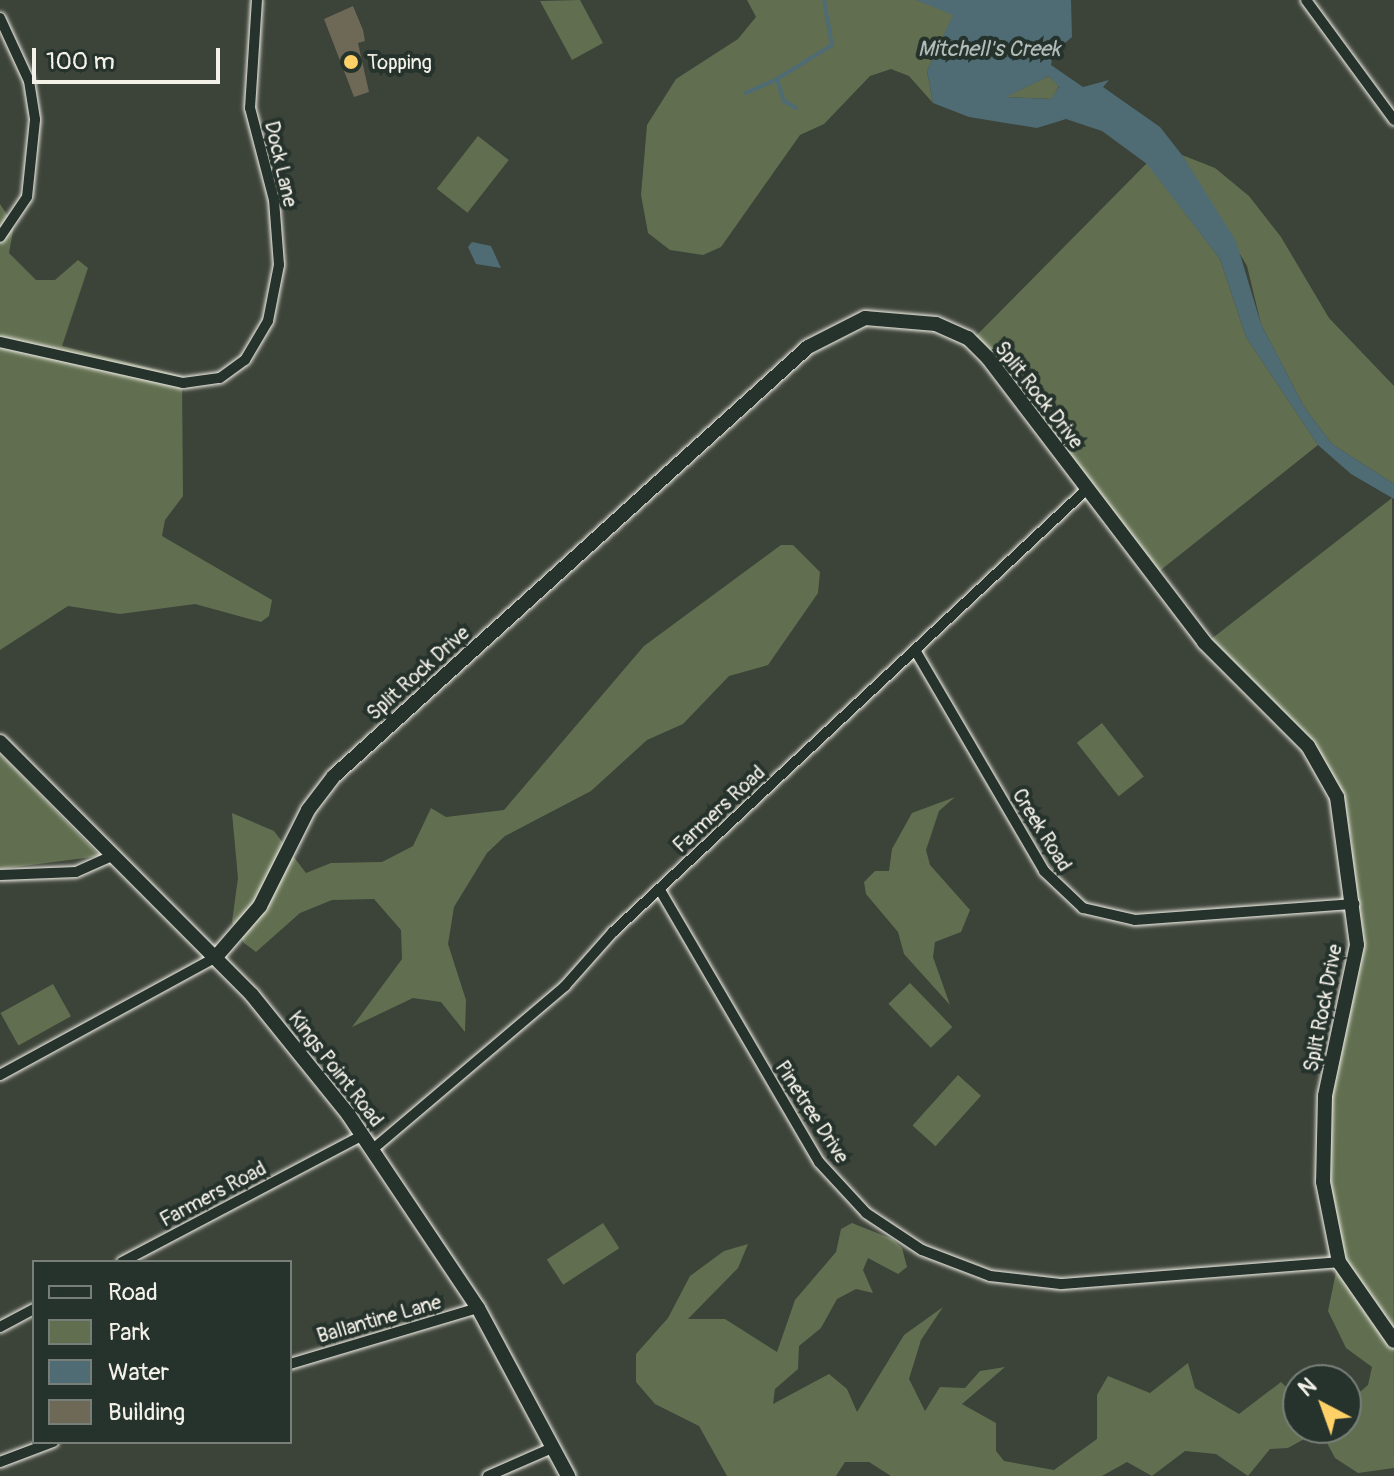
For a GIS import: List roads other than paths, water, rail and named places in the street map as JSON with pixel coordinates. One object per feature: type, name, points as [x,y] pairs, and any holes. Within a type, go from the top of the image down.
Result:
[{"type":"street","name":"Dock Lane","points":[[0,342],[40,346],[183,383],[220,378],[245,360],[268,321],[279,265],[274,200],[250,108],[257,0]]},
{"type":"street","points":[[1306,0],[1394,120]]},
{"type":"street","points":[[0,18],[29,81],[35,120],[27,197],[0,237]]},
{"type":"street","name":"Split Rock Drive","points":[[215,958],[260,906],[314,799],[334,776],[827,333],[865,318],[902,316],[968,338],[1204,642],[1285,720],[1320,763],[1347,836],[1357,962],[1320,1141],[1339,1262],[1394,1341]]},
{"type":"street","name":"Farmers Road","points":[[373,1149],[565,986],[660,890],[1086,490]]},
{"type":"street","name":"Creek Road","points":[[915,650],[1044,871],[1083,908],[1135,920],[1354,904]]},
{"type":"street","name":"Kings Point Road","points":[[0,742],[271,1017],[363,1135],[478,1308],[568,1476]]},
{"type":"street","points":[[0,875],[76,872],[114,855]]},
{"type":"street","name":"Pinetree Drive","points":[[660,890],[819,1162],[866,1213],[922,1250],[990,1276],[1061,1284],[1339,1262]]},
{"type":"street","points":[[0,1075],[215,958]]},
{"type":"street","name":"Farmers Road","points":[[126,1260],[363,1135]]},
{"type":"street","name":"Ballantine Lane","points":[[292,1363],[478,1308]]},
{"type":"street","points":[[0,1327],[32,1310]]},
{"type":"street","points":[[0,1462],[48,1444]]},
{"type":"street","points":[[488,1476],[554,1447]]},
{"type":"water","name":"Mitchell's Creek","points":[[916,0],[1071,0],[1072,37],[1053,53],[1051,65],[1083,87],[1109,80],[1103,87],[1160,127],[1182,155],[1236,241],[1261,324],[1304,407],[1332,444],[1394,484],[1394,499],[1351,474],[1318,445],[1246,337],[1220,259],[1147,164],[1102,131],[1066,119],[1037,128],[969,117],[933,103],[927,71],[953,15]],"holes":[[[1049,76],[1059,87],[1051,99],[1006,97]]]},
{"type":"water","points":[[472,242],[491,246],[501,268],[476,264],[468,247]]},
{"type":"waterway","points":[[796,108],[784,101],[777,79],[832,45],[824,0]]},
{"type":"waterway","points":[[746,93],[777,79]]},
{"type":"place","name":"Topping","points":[[351,62]]}]
